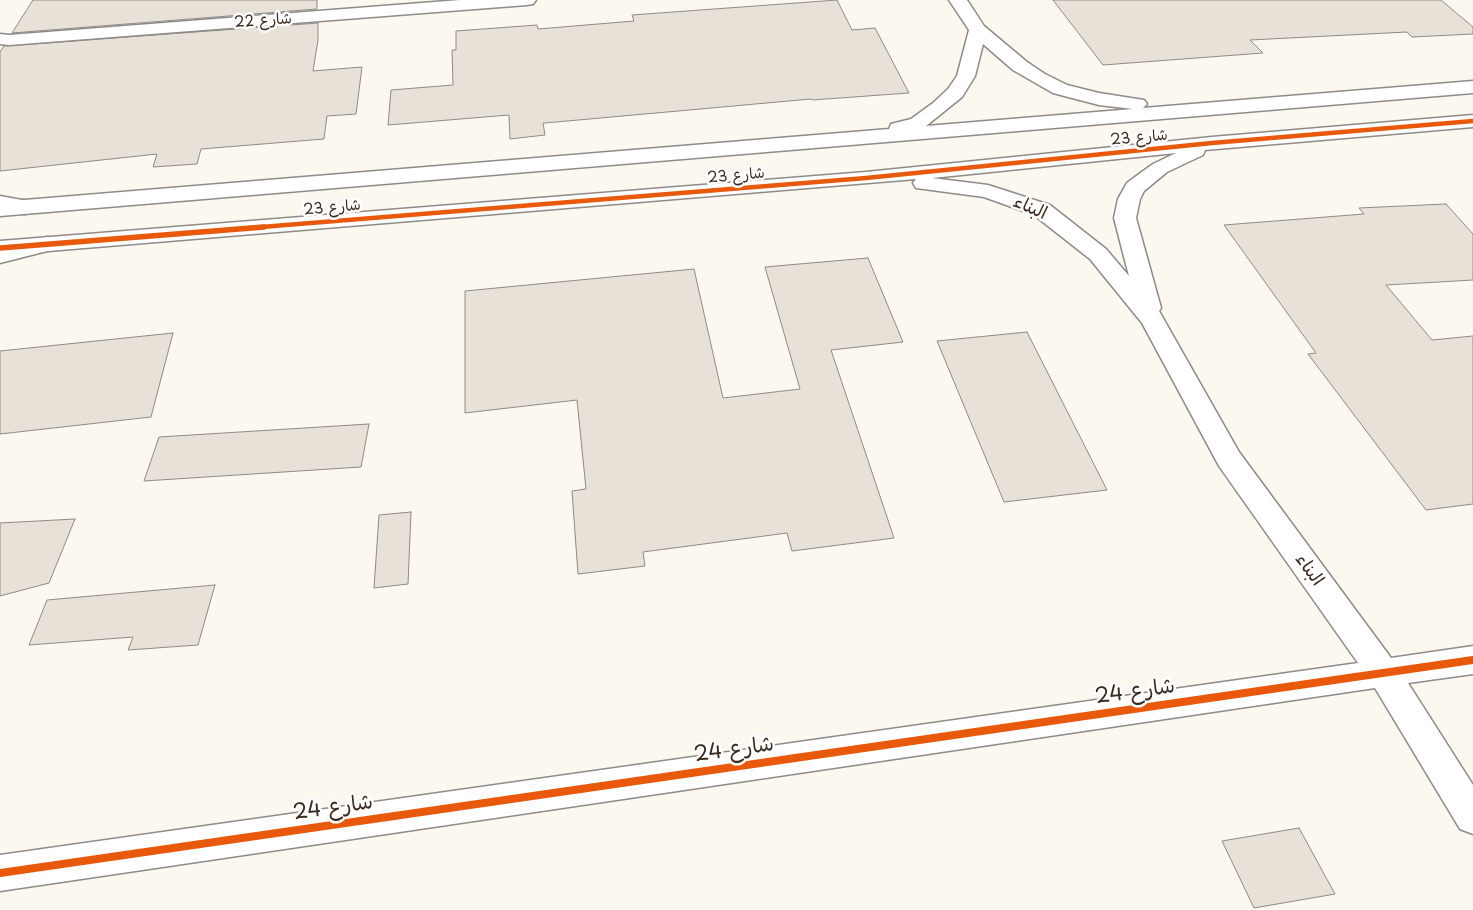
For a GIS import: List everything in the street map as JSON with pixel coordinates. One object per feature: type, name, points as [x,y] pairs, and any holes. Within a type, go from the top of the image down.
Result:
[{"type":"street","name":"شارع 22","points":[[0,39],[9,40],[527,0]]},
{"type":"street","points":[[958,0],[978,30],[1020,66],[1060,89],[1099,99],[1188,111]]},
{"type":"street","points":[[849,139],[918,123],[940,107],[955,93],[966,76],[978,30]]},
{"type":"street","name":"شارع 23","points":[[0,210],[1473,87]]},
{"type":"street","name":"شارع 23","points":[[0,248],[866,178],[1212,143],[1473,121]]},
{"type":"street","name":"البناء","points":[[1152,319],[1125,218],[1129,199],[1135,188],[1153,173],[1212,143]]},
{"type":"street","name":"البناء","points":[[866,178],[988,191],[1042,210],[1098,254],[1152,319],[1229,459],[1382,672],[1473,817]]},
{"type":"street","points":[[0,203],[25,207]]},
{"type":"street","points":[[0,256],[48,244]]},
{"type":"street","name":"شارع 24","points":[[0,873],[1473,660]]},
{"type":"shaded area","points":[[0,0],[1473,0],[1473,910],[0,910]]},
{"type":"building","points":[[33,0],[317,0],[317,9],[12,33]]},
{"type":"building","points":[[837,0],[852,30],[875,28],[909,93],[811,99],[543,123],[545,135],[510,139],[509,115],[388,125],[391,90],[453,85],[452,50],[456,50],[456,31],[537,25],[538,29],[634,21],[632,15]]},
{"type":"building","points":[[1053,0],[1441,0],[1473,27],[1473,34],[1412,37],[1407,32],[1250,40],[1263,53],[1103,65]]},
{"type":"building","points":[[318,23],[318,40],[313,71],[362,67],[356,114],[327,116],[324,139],[201,149],[197,164],[153,167],[157,154],[0,171],[0,52],[4,46]]},
{"type":"building","points":[[1446,204],[1473,234],[1473,280],[1386,285],[1432,340],[1473,336],[1473,504],[1426,510],[1308,354],[1316,353],[1224,225],[1364,214],[1359,208]]},
{"type":"building","points":[[868,258],[903,342],[831,350],[894,538],[792,551],[787,533],[643,552],[645,566],[578,574],[572,491],[586,489],[577,400],[465,413],[465,291],[694,269],[723,398],[800,389],[765,267]]},
{"type":"building","points":[[1027,332],[1107,490],[1004,502],[937,341]]},
{"type":"building","points":[[173,333],[151,417],[0,434],[0,351]]},
{"type":"building","points":[[369,424],[361,467],[144,481],[159,437]]},
{"type":"building","points":[[411,512],[408,584],[374,588],[379,515]]},
{"type":"building","points":[[75,519],[49,583],[0,596],[0,523]]},
{"type":"building","points":[[215,585],[198,645],[128,650],[133,637],[29,645],[47,600]]},
{"type":"building","points":[[1299,828],[1335,894],[1254,908],[1222,841]]},
{"type":"cycle path","points":[[0,248],[866,178],[1212,143],[1473,121]]},
{"type":"cycle path","points":[[0,873],[1473,660]]}]
